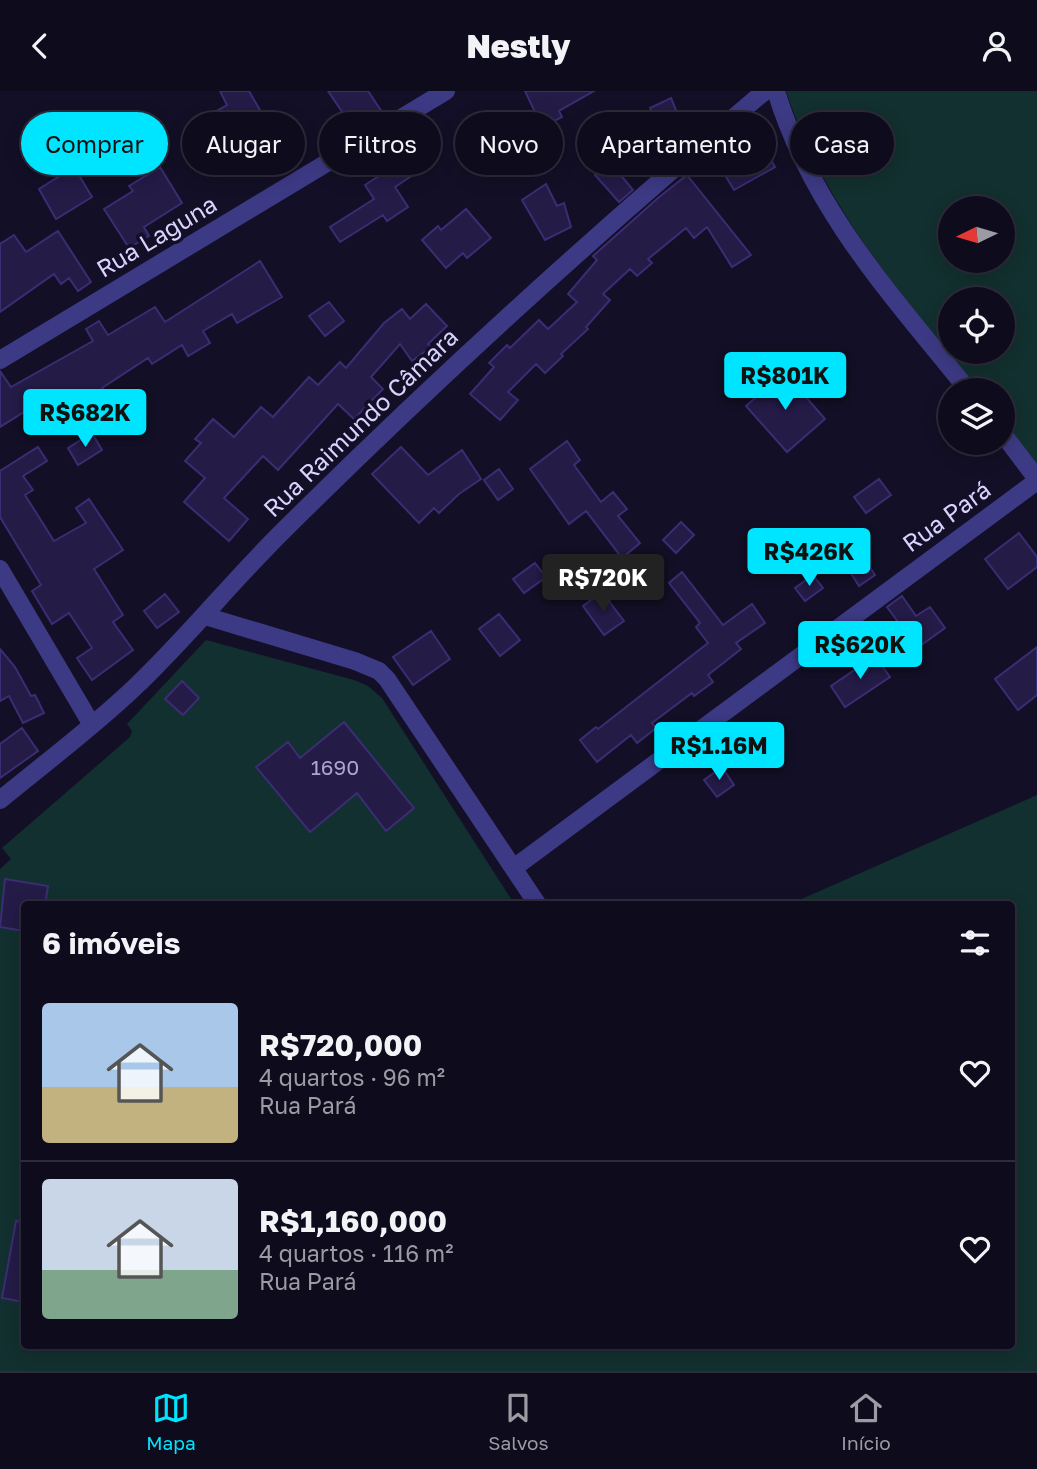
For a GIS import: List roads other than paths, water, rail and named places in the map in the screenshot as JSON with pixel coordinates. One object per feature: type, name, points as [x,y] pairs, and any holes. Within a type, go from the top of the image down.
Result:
[{"type":"street","name":"Rua Laguna","points":[[0,360],[446,91]]},
{"type":"street","name":"Rua Raimundo Câmara","points":[[0,800],[134,688],[205,617],[282,532],[443,378],[649,189],[765,91]]},
{"type":"street","points":[[776,91],[786,123],[829,210],[858,252],[958,378]]},
{"type":"street","points":[[1015,450],[1037,480]]},
{"type":"street","name":"Rua Pará","points":[[515,867],[1037,480]]},
{"type":"street","points":[[0,569],[92,725]]},
{"type":"street","points":[[205,617],[355,661],[379,671],[406,706],[536,901]]}]
